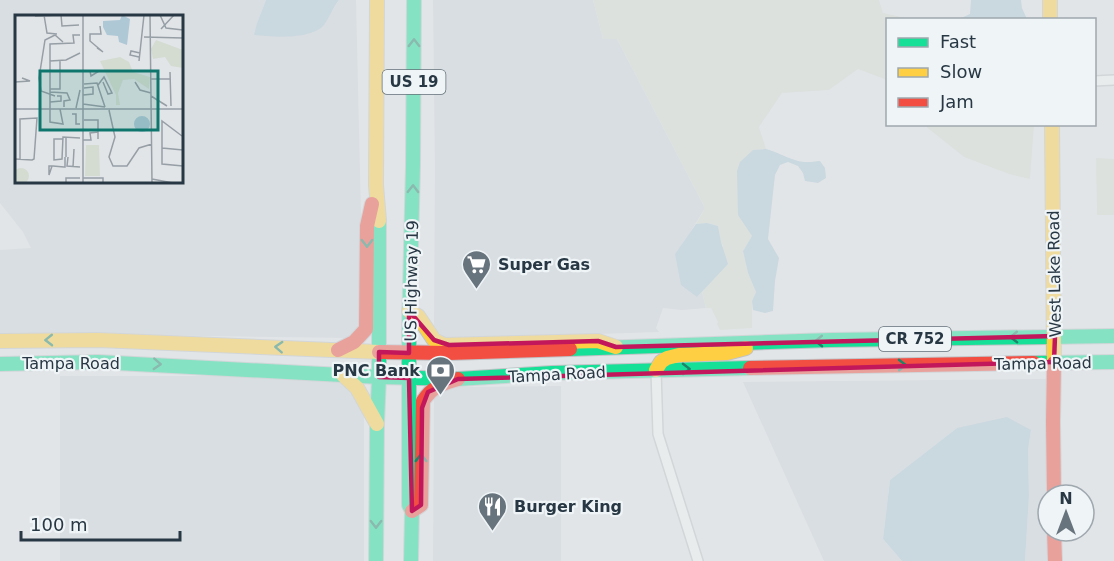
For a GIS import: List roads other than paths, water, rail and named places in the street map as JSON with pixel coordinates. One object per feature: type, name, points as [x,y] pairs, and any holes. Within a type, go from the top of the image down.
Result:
[{"type":"main road","name":"US Highway 19","points":[[376,561],[379,377],[379,225],[376,185],[377,0]]},
{"type":"main road","name":"US Highway 19","points":[[411,561],[409,310],[413,176],[414,0]]},
{"type":"main road","points":[[1050,0],[1050,18]]},
{"type":"main road","name":"West Lake Road","points":[[1052,126],[1055,336],[1054,483]]},
{"type":"main road","points":[[338,350],[351,345],[366,329],[367,226],[376,185]]},
{"type":"main road","points":[[409,310],[418,316],[434,340],[444,345],[598,341],[616,347]]},
{"type":"main road","name":"Tampa Road","points":[[0,341],[98,340],[409,353],[567,350],[766,342],[1114,336]]},
{"type":"main road","points":[[656,370],[667,358],[679,355],[727,353],[766,342]]},
{"type":"main road","name":"Tampa Road","points":[[0,364],[99,362],[458,379],[656,370],[1114,362]]},
{"type":"main road","points":[[343,375],[357,387],[377,424]]},
{"type":"main road","points":[[412,511],[421,505],[423,401],[428,392],[440,384],[458,379]]},
{"type":"main road","points":[[1054,543],[1055,561]]},
{"type":"street","points":[[1096,81],[1114,81]]},
{"type":"street","points":[[656,370],[658,434],[698,561]]},
{"type":"water","points":[[266,0],[339,0],[324,25],[318,30],[291,36],[254,35]]},
{"type":"water","points":[[971,0],[1021,0],[1027,18],[961,18],[970,14]]},
{"type":"water","points":[[766,149],[798,161],[820,161],[825,168],[826,178],[818,183],[805,181],[798,166],[788,162],[780,165],[775,175],[768,239],[779,258],[773,311],[765,313],[753,310],[752,301],[756,292],[748,273],[743,251],[752,236],[738,215],[737,171],[740,162],[753,150]]},
{"type":"water","points":[[707,223],[718,226],[728,264],[697,297],[681,285],[675,254],[696,224]]},
{"type":"water","points":[[1007,417],[1031,430],[1028,450],[1029,496],[1025,561],[902,561],[883,539],[890,480],[957,428]]},
{"type":"place","name":"Super Gas","points":[[477,290]]},
{"type":"place","name":"PNC Bank","points":[[441,396]]},
{"type":"place","name":"Burger King","points":[[493,532]]}]
